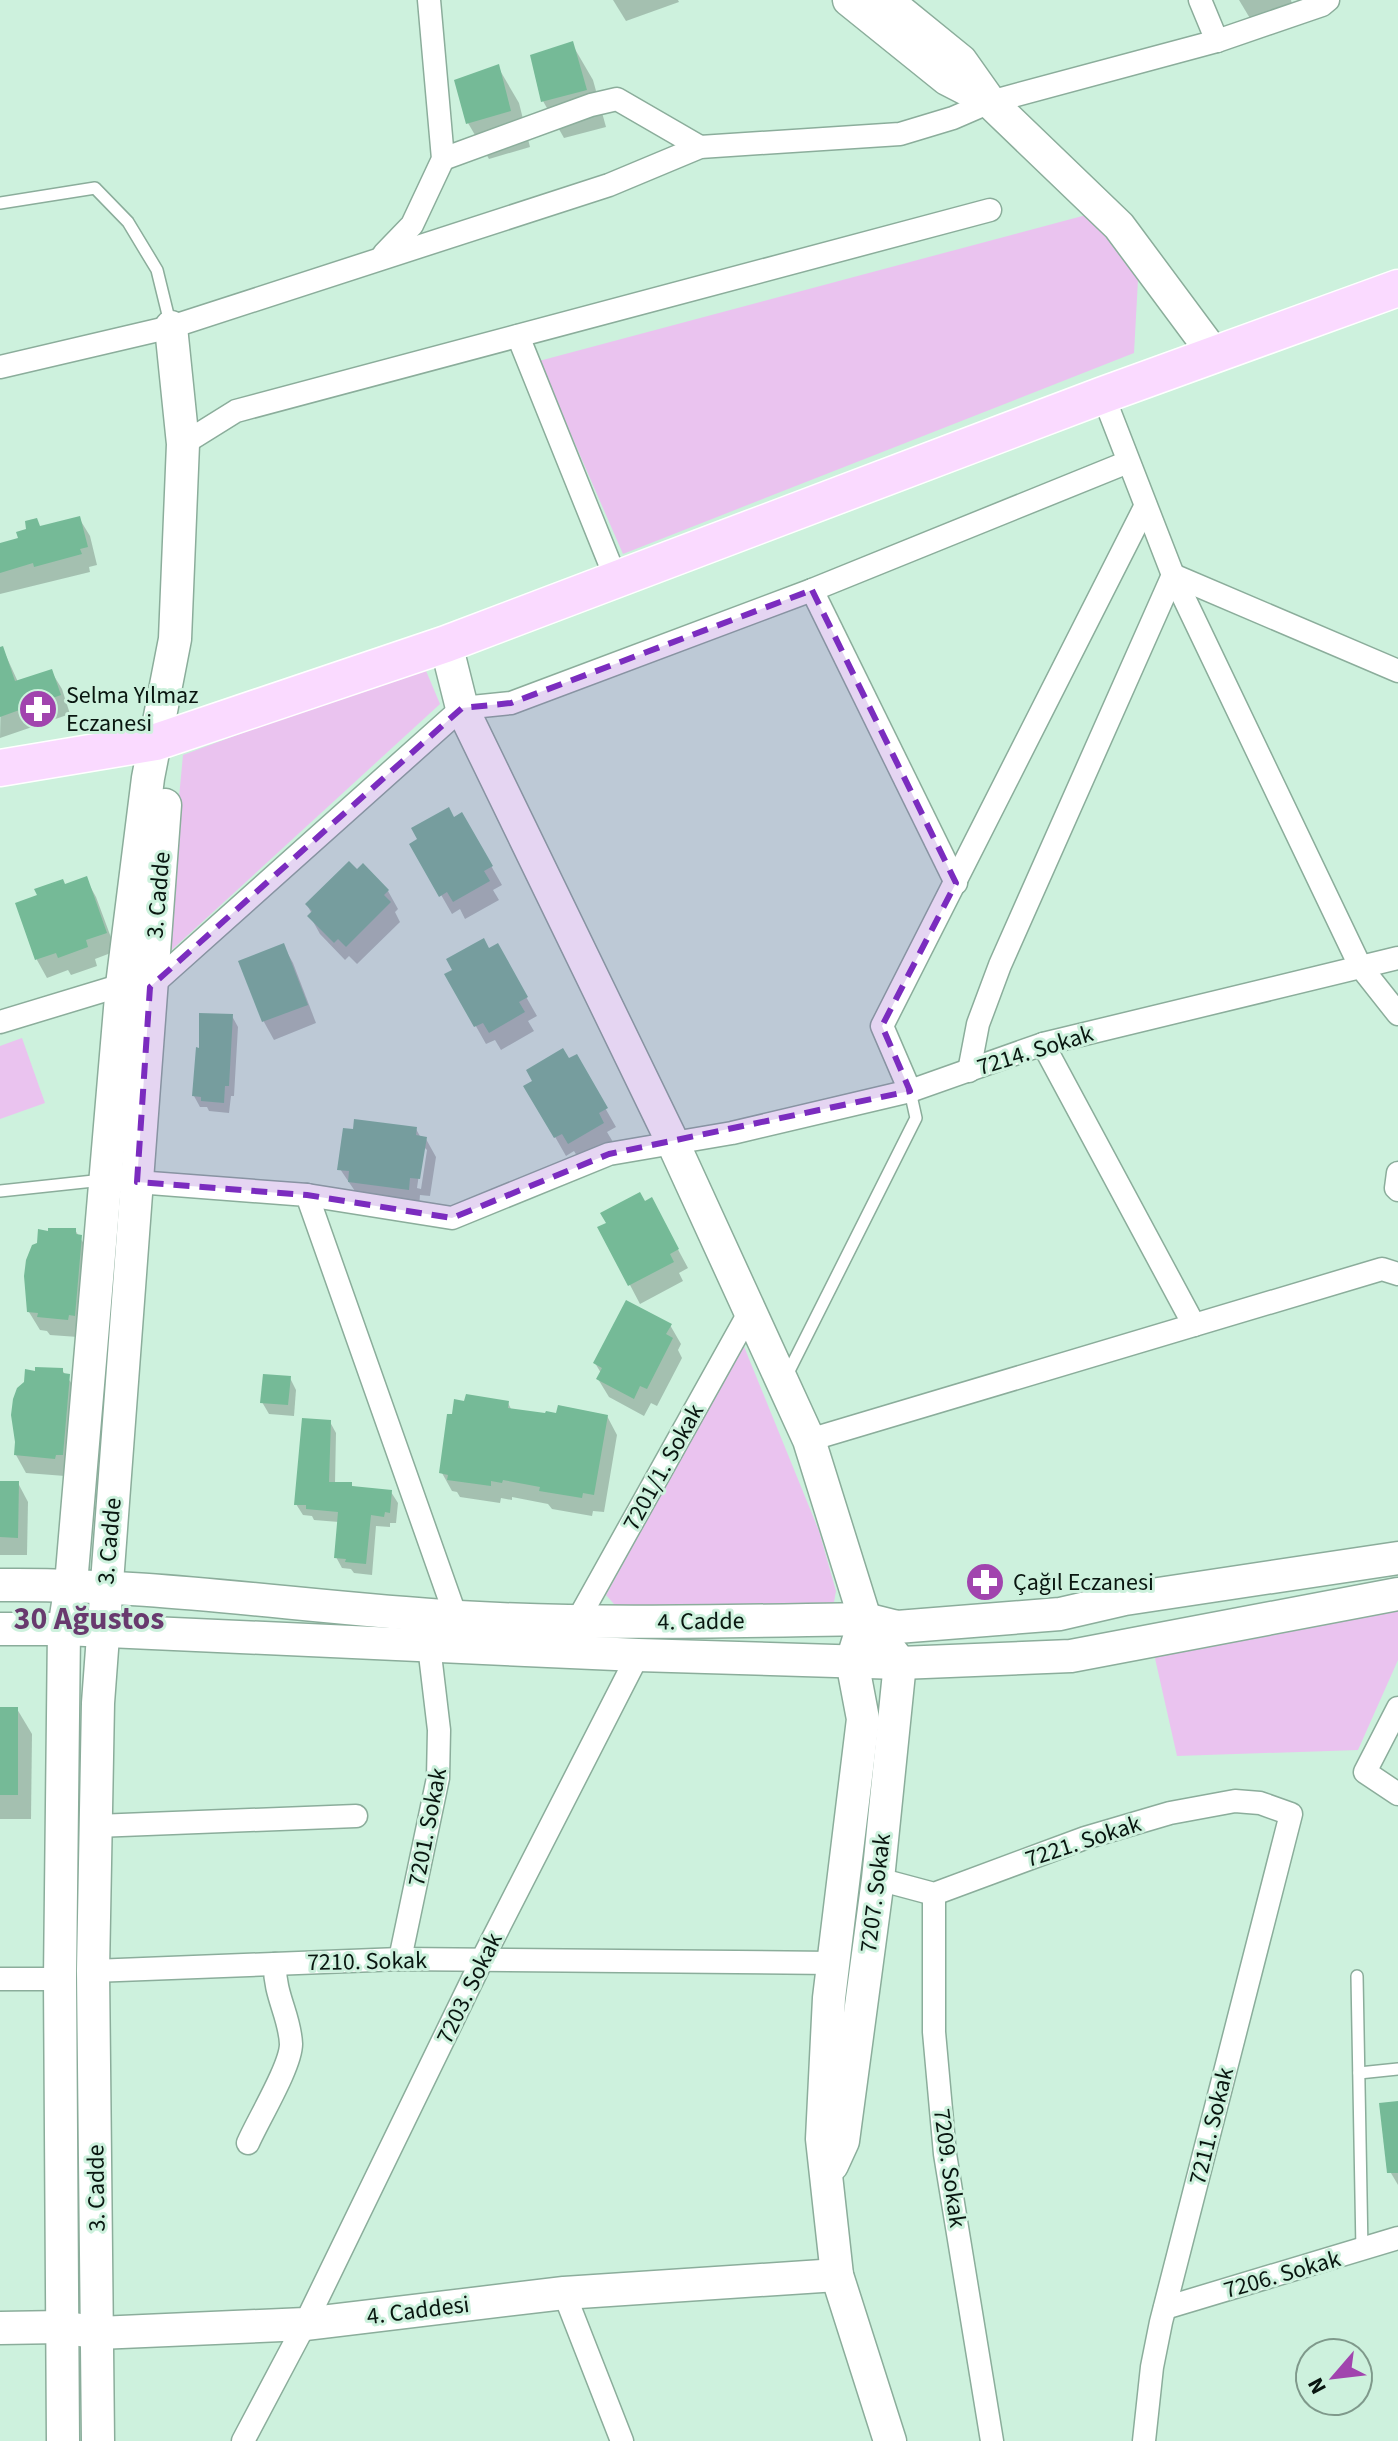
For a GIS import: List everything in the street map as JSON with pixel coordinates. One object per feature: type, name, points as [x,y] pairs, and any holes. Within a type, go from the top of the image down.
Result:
[{"type":"main road","points":[[0,768],[156,742],[446,644],[1103,395],[1398,288]]},
{"type":"street","points":[[381,258],[412,225],[443,159],[429,0]]},
{"type":"street","points":[[849,0],[947,79],[990,102]]},
{"type":"street","points":[[886,0],[961,61],[990,102],[1119,226],[1214,354]]},
{"type":"street","points":[[1200,0],[1217,41]]},
{"type":"street","points":[[0,367],[171,327],[609,185],[700,147],[900,134],[953,118],[990,102],[1217,41],[1322,5],[1328,0]]},
{"type":"street","points":[[443,159],[591,105],[617,99],[700,147]]},
{"type":"street","points":[[183,444],[236,411],[990,210]]},
{"type":"street","name":"3. Cadde","points":[[98,2441],[93,1971],[102,1632],[137,1182],[136,986],[148,778],[175,639],[183,444],[171,327]]},
{"type":"street","points":[[518,336],[616,579]]},
{"type":"street","points":[[1103,395],[1173,575],[1360,966],[1398,1014]]},
{"type":"street","points":[[0,1022],[136,986],[462,708],[511,703],[812,590],[1128,462]]},
{"type":"street","points":[[910,1091],[882,1026],[1145,507]]},
{"type":"street","points":[[1173,575],[1398,671]]},
{"type":"street","points":[[969,1071],[978,1024],[1000,965],[1173,575]]},
{"type":"street","points":[[812,590],[956,883]]},
{"type":"street","points":[[446,644],[462,708],[673,1143],[809,1440],[865,1619],[900,1663]]},
{"type":"street","name":"7214. Sokak","points":[[105,1180],[307,1195],[452,1218],[609,1154],[732,1133],[910,1091],[1043,1044],[1398,958]]},
{"type":"street","name":"3. Cadde","points":[[63,2441],[60,1979],[64,1629],[71,1584],[105,1180],[136,986]]},
{"type":"street","points":[[1043,1044],[1194,1325]]},
{"type":"street","points":[[1398,1173],[1398,1190]]},
{"type":"street","points":[[307,1195],[456,1617]]},
{"type":"street","points":[[809,1440],[1382,1269],[1398,1274]]},
{"type":"street","name":"7201/1. Sokak","points":[[576,1623],[750,1311]]},
{"type":"street","name":"4. Cadde","points":[[0,1585],[71,1584],[456,1617],[576,1623],[865,1619],[897,1627],[1060,1614],[1125,1599],[1398,1558]]},
{"type":"street","name":"4. Cadde","points":[[0,1629],[64,1629],[638,1655],[900,1663],[1071,1656],[1398,1594]]},
{"type":"street","points":[[852,1661],[865,1619]]},
{"type":"street","name":"7201. Sokak","points":[[400,1959],[438,1778],[439,1730],[429,1646]]},
{"type":"street","name":"7203. Sokak","points":[[305,2324],[482,1960],[638,1655]]},
{"type":"street","name":"7207. Sokak","points":[[852,1661],[863,1719],[833,1963],[822,2139],[837,2275],[890,2441]]},
{"type":"street","name":"7207. Sokak","points":[[827,2176],[843,2141],[878,1879],[900,1663]]},
{"type":"street","points":[[1398,1708],[1365,1772],[1398,1794]]},
{"type":"street","name":"7221. Sokak","points":[[934,1894],[1085,1838],[1180,1811],[1235,1801],[1260,1803],[1291,1814]]},
{"type":"street","name":"7211. Sokak","points":[[1144,2441],[1152,2367],[1165,2308],[1291,1814]]},
{"type":"street","points":[[96,1826],[356,1816]]},
{"type":"street","points":[[878,1879],[934,1894]]},
{"type":"street","name":"7209. Sokak","points":[[934,1894],[934,2032],[945,2154],[992,2441]]},
{"type":"street","name":"7210. Sokak","points":[[93,1971],[400,1959],[833,1963]]},
{"type":"street","points":[[248,2143],[289,2059],[289,2028],[276,1992],[275,1964]]},
{"type":"street","points":[[0,1979],[60,1979]]},
{"type":"street","name":"7206. Sokak","points":[[1165,2308],[1398,2238]]},
{"type":"street","name":"4. Caddesi","points":[[0,2328],[62,2327],[98,2333],[305,2324],[564,2293],[837,2275]]},
{"type":"street","points":[[564,2293],[622,2441]]},
{"type":"street","points":[[243,2441],[305,2324]]},
{"type":"lane","points":[[0,203],[95,188],[128,222],[157,270],[171,327]]},
{"type":"lane","points":[[783,1383],[916,1118],[910,1091]]},
{"type":"lane","points":[[0,1191],[105,1180]]},
{"type":"lane","points":[[1357,1976],[1362,2251]]},
{"type":"lane","points":[[1359,2073],[1398,2069]]},
{"type":"highlighted area","points":[[812,590],[956,883],[882,1026],[910,1091],[609,1154],[452,1218],[307,1195],[137,1182],[150,987],[462,708],[511,703]]},
{"type":"shaded area","points":[[1090,214],[1138,280],[1134,353],[623,554],[539,361]]},
{"type":"shaded area","points":[[424,666],[440,704],[164,957],[183,755]]},
{"type":"shaded area","points":[[22,1038],[45,1103],[0,1119],[0,1046]]},
{"type":"shaded area","points":[[743,1344],[819,1531],[836,1591],[834,1602],[818,1614],[621,1612],[606,1595]]},
{"type":"shaded area","points":[[1398,1608],[1398,1660],[1358,1750],[1177,1756],[1152,1645]]},
{"type":"building","points":[[573,41],[587,90],[541,102],[530,55]]},
{"type":"building","points":[[499,64],[511,111],[466,124],[454,80]]},
{"type":"building","points":[[80,516],[88,547],[80,549],[82,554],[0,573],[0,543],[18,538],[16,532],[26,529],[25,521],[37,518],[40,526]]},
{"type":"building","points":[[3,646],[15,681],[52,669],[61,695],[0,717],[0,647]]},
{"type":"building","points":[[449,807],[454,817],[462,812],[493,866],[484,871],[490,881],[453,902],[447,892],[439,897],[409,844],[417,839],[411,828]]},
{"type":"building","points":[[349,861],[357,869],[363,863],[389,890],[384,895],[391,902],[346,947],[338,939],[334,943],[307,916],[312,911],[305,904]]},
{"type":"building","points":[[87,876],[107,933],[86,940],[88,947],[58,958],[56,953],[35,960],[15,903],[37,895],[34,889],[63,879],[65,884]]},
{"type":"building","points":[[484,938],[489,948],[498,943],[528,997],[519,1002],[525,1012],[489,1033],[483,1023],[474,1027],[444,974],[452,970],[446,959]]},
{"type":"building","points":[[284,943],[308,1005],[262,1022],[238,961]]},
{"type":"building","points":[[199,1013],[233,1014],[229,1086],[225,1086],[224,1103],[201,1101],[201,1097],[192,1096],[196,1047],[199,1048]]},
{"type":"building","points":[[563,1048],[569,1058],[577,1054],[608,1108],[599,1113],[604,1123],[568,1144],[562,1134],[554,1138],[523,1086],[532,1081],[526,1070]]},
{"type":"building","points":[[354,1119],[417,1127],[416,1135],[427,1137],[420,1179],[410,1178],[409,1190],[348,1182],[349,1171],[337,1170],[343,1128],[353,1129]]},
{"type":"building","points":[[640,1192],[645,1201],[652,1197],[679,1249],[670,1254],[674,1262],[628,1286],[597,1227],[606,1223],[600,1213]]},
{"type":"building","points":[[48,1228],[76,1228],[76,1234],[82,1235],[75,1316],[69,1315],[68,1320],[37,1317],[38,1313],[27,1312],[26,1260],[32,1245],[37,1243],[38,1229],[48,1231]]},
{"type":"building","points":[[626,1300],[672,1324],[666,1334],[673,1338],[647,1389],[640,1386],[634,1399],[596,1379],[602,1368],[593,1363]]},
{"type":"building","points":[[35,1367],[63,1368],[63,1373],[70,1374],[63,1455],[56,1455],[55,1459],[14,1455],[13,1399],[17,1388],[24,1382],[25,1369],[35,1371]]},
{"type":"building","points":[[263,1374],[291,1376],[288,1405],[260,1403]]},
{"type":"building","points":[[466,1394],[509,1401],[508,1408],[556,1413],[558,1405],[608,1415],[594,1495],[583,1493],[582,1498],[539,1491],[540,1487],[503,1480],[502,1483],[491,1481],[491,1486],[447,1480],[448,1475],[439,1473],[447,1414],[452,1414],[454,1399],[464,1401]]},
{"type":"building","points":[[302,1418],[331,1420],[329,1482],[352,1482],[352,1486],[392,1490],[390,1513],[385,1512],[384,1517],[371,1515],[366,1564],[334,1558],[338,1512],[294,1505]]},
{"type":"building","points":[[0,1481],[19,1481],[18,1538],[0,1537]]},
{"type":"building","points":[[0,1707],[18,1707],[18,1795],[0,1795]]},
{"type":"building","points":[[1398,2101],[1398,2173],[1387,2173],[1379,2103]]},
{"type":"place","name":"Selma Yılmaz Eczanesi","points":[[38,709]]},
{"type":"place","name":"Çağıl Eczanesi","points":[[985,1582]]},
{"type":"district","name":"30 Ağustos","points":[[89,1618]]}]
